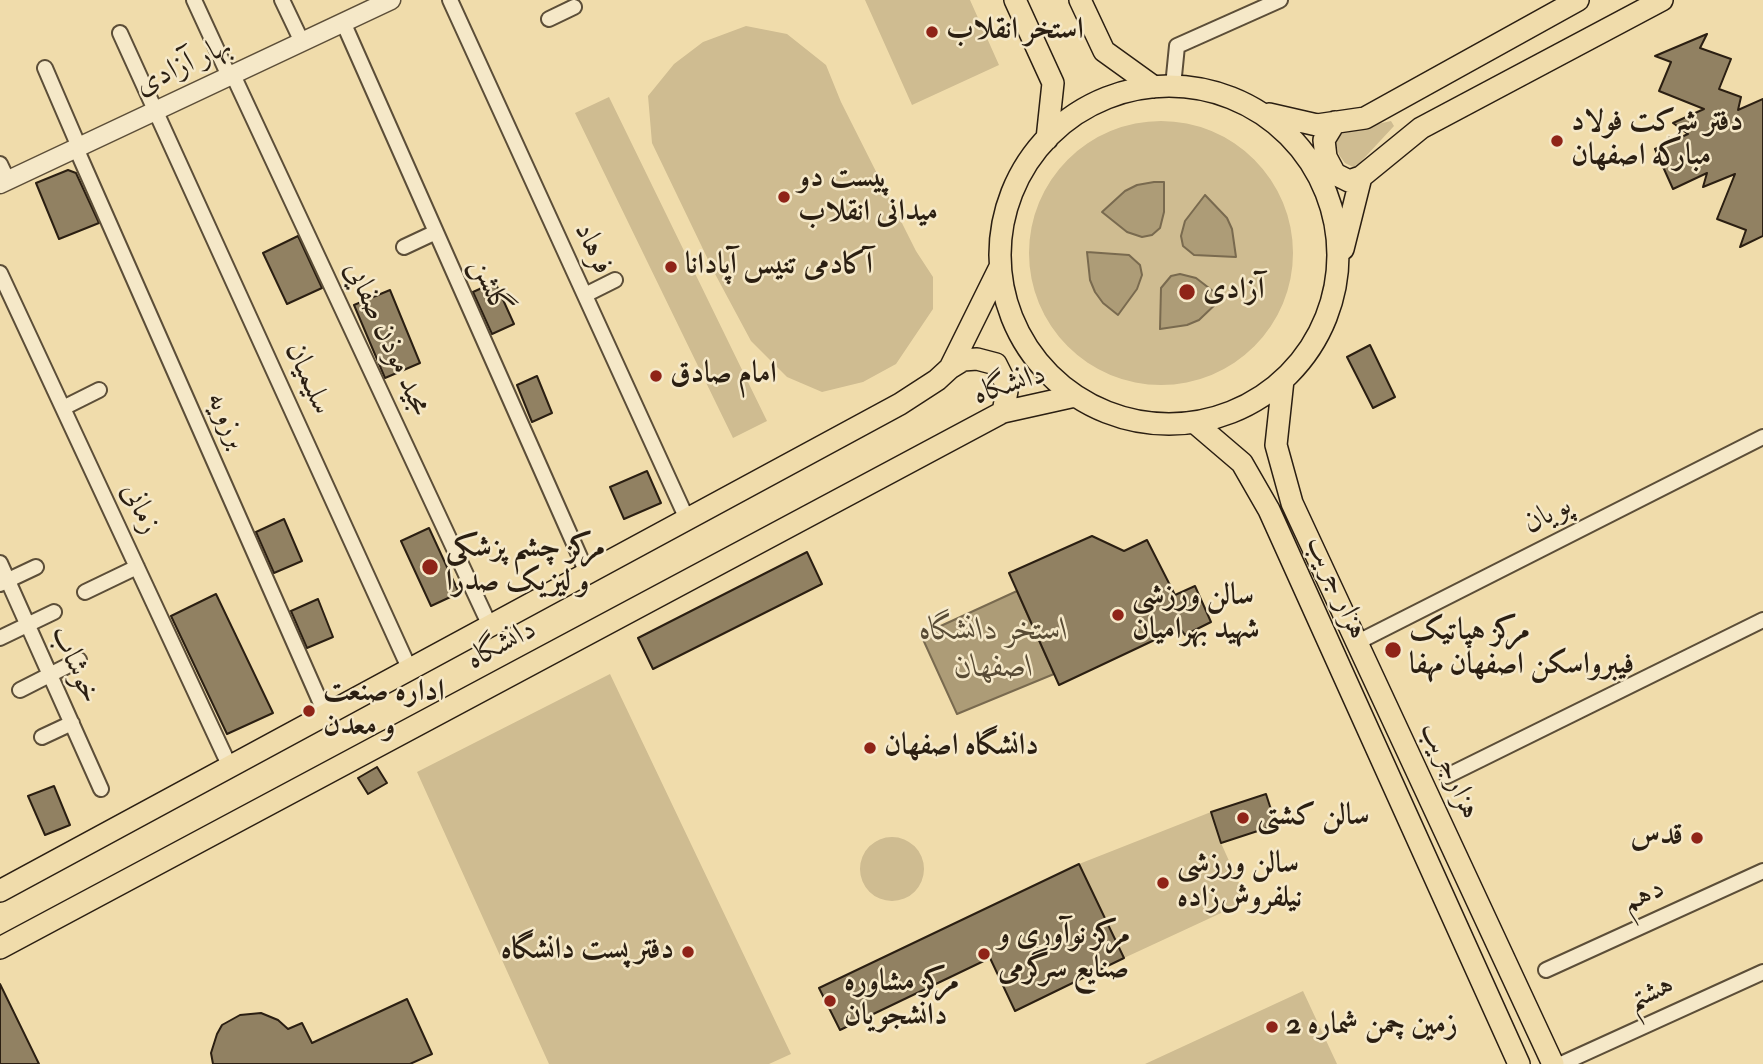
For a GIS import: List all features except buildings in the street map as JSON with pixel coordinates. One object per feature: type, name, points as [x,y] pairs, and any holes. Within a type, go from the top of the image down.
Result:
[{"type":"main road","points":[[1014,0],[1053,83],[1046,139]]},
{"type":"main road","points":[[1080,0],[1104,51],[1163,86]]},
{"type":"main road","points":[[1261,113],[1317,125],[1365,118],[1578,0]]},
{"type":"main road","points":[[1335,122],[1324,141],[1326,158],[1335,174],[1349,181],[1361,177],[1421,128],[1662,0]]},
{"type":"main road","points":[[1338,272],[1335,220],[1322,181],[1306,155],[1286,132],[1261,113],[1224,95],[1204,89],[1163,86],[1124,92],[1095,103],[1069,119],[1046,139],[1025,166],[1010,198],[1002,232],[1000,267],[1005,297],[1015,327],[1044,369],[1075,396],[1103,411],[1132,420],[1163,424],[1194,422],[1226,414],[1256,400],[1283,380],[1304,358],[1320,331],[1332,302],[1361,177]]},
{"type":"main road","name":"دانشگاه","points":[[0,891],[900,404],[937,380],[950,368],[1000,267]]},
{"type":"main road","points":[[950,368],[963,360],[977,359],[996,364],[1007,391],[1003,412]]},
{"type":"main road","name":"هزارجریب","points":[[1283,380],[1276,445],[1292,503],[1553,1064]]},
{"type":"main road","name":"دانشگاه","points":[[0,948],[1003,412],[1075,396]]},
{"type":"main road","name":"هزار جریب","points":[[1194,422],[1242,463],[1269,510],[1519,1064]]},
{"type":"main road","points":[[1378,756],[1404,744]]},
{"type":"street","name":"مجید موذن صفایی","points":[[194,0],[490,626]]},
{"type":"street","points":[[282,0],[302,42]]},
{"type":"street","name":"بهار آزادی","points":[[4,182],[391,0]]},
{"type":"street","name":"فرهاد","points":[[450,0],[687,519]]},
{"type":"street","points":[[1163,86],[1177,46],[1280,0]]},
{"type":"street","points":[[549,19],[566,6]]},
{"type":"street","name":"گلشن","points":[[343,22],[587,573]]},
{"type":"street","name":"سلیمیان","points":[[120,33],[410,670]]},
{"type":"street","name":"برزویه","points":[[45,68],[326,715]]},
{"type":"street","points":[[0,164],[4,182]]},
{"type":"street","points":[[404,247],[436,232]]},
{"type":"street","name":"زمانی","points":[[0,273],[230,767]]},
{"type":"street","points":[[585,295],[615,280]]},
{"type":"street","points":[[63,408],[99,390]]},
{"type":"street","name":"پویان","points":[[1356,643],[1763,437]]},
{"type":"street","name":"خوشاب","points":[[0,564],[4,582],[27,625],[101,789]]},
{"type":"street","points":[[4,582],[36,566]]},
{"type":"street","points":[[85,592],[137,567]]},
{"type":"street","points":[[0,638],[54,612]]},
{"type":"street","points":[[1447,776],[1763,620]]},
{"type":"street","points":[[20,690],[79,660]]},
{"type":"street","points":[[42,737],[72,723]]},
{"type":"street","name":"دهم","points":[[1546,970],[1763,871]]},
{"type":"street","name":"هشتم","points":[[1561,1064],[1763,972]]},
{"type":"shaded area","name":"استخر انقلاب","points":[[865,0],[970,0],[999,65],[912,105]]},
{"type":"shaded area","name":"پیست دو میدانی انقلاب","points":[[746,26],[787,34],[826,65],[841,102],[916,251],[933,277],[933,309],[896,364],[863,382],[822,392],[787,377],[751,341],[714,272],[652,143],[648,96],[674,64],[703,42]]},
{"type":"shaded area","name":"آکادمی تنیس آپادانا","points":[[609,97],[767,421],[733,438],[575,113]]},
{"type":"shaded area","points":[[1161,121],[1187,124],[1211,131],[1245,151],[1263,169],[1283,203],[1290,227],[1293,253],[1290,279],[1283,303],[1263,337],[1245,355],[1211,375],[1187,382],[1161,385],[1135,382],[1111,375],[1077,355],[1059,337],[1039,303],[1032,279],[1029,253],[1032,227],[1039,203],[1059,169],[1077,151],[1111,131],[1135,124]]},
{"type":"shaded area","points":[[1391,121],[1394,126],[1355,168],[1345,163],[1336,144],[1338,133]]},
{"type":"shaded area","points":[[610,674],[791,1054],[769,1064],[549,1064],[417,772]]},
{"type":"shaded area","name":"سالن ورزشی نیلفروش‌زاده","points":[[1211,812],[1221,843],[1247,901],[1124,958],[1079,864]]},
{"type":"shaded area","points":[[886,837],[898,837],[915,846],[922,857],[922,881],[915,892],[898,901],[886,901],[874,896],[865,887],[860,875],[860,863],[865,851],[874,842]]},
{"type":"shaded area","name":"زمین چمن شماره 2","points":[[1303,991],[1337,1064],[1145,1064]]},
{"type":"water","points":[[1164,182],[1164,212],[1160,228],[1152,235],[1142,237],[1127,232],[1102,212],[1125,191],[1137,185]]},
{"type":"water","points":[[1205,195],[1227,218],[1232,229],[1236,257],[1194,255],[1183,246],[1181,236],[1185,221]]},
{"type":"water","points":[[1087,252],[1129,255],[1140,265],[1142,275],[1137,289],[1118,315],[1103,303],[1095,292],[1090,280]]},
{"type":"water","points":[[1180,274],[1196,278],[1222,298],[1199,320],[1187,325],[1160,329],[1161,288],[1171,276]]},
{"type":"water","name":"استخر دانشگاه اصفهان","points":[[1017,591],[1054,674],[957,714],[921,635]]},
{"type":"place","name":"استخر انقلاب","points":[[932,32]]},
{"type":"place","name":"دفتر شرکت فولاد مبارکه اصفهان","points":[[1557,141]]},
{"type":"place","name":"پیست دو میدانی انقلاب","points":[[784,197]]},
{"type":"place","name":"آکادمی تنیس آپادانا","points":[[671,267]]},
{"type":"place","name":"آزادی","points":[[1187,292]]},
{"type":"place","name":"امام صادق","points":[[656,376]]},
{"type":"place","name":"مرکز چشم پزشکی و لیزیک صدرا","points":[[430,567]]},
{"type":"place","name":"سالن ورزشی شهید بهرامیان","points":[[1118,615]]},
{"type":"place","name":"مرکز هپاتیک فیبرواسکن اصفهان مهفا","points":[[1393,650]]},
{"type":"place","name":"اداره صنعت و معدن","points":[[309,711]]},
{"type":"place","name":"دانشگاه اصفهان","points":[[870,748]]},
{"type":"place","name":"سالن کشتی","points":[[1243,818]]},
{"type":"place","name":"قدس","points":[[1697,838]]},
{"type":"place","name":"سالن ورزشی نیلفروش‌زاده","points":[[1163,883]]},
{"type":"place","name":"دفتر پست دانشگاه","points":[[688,952]]},
{"type":"place","name":"مرکز نوآوری و صنایع سرگرمی","points":[[984,954]]},
{"type":"place","name":"مرکز مشاوره دانشجویان","points":[[830,1001]]},
{"type":"place","name":"زمین چمن شماره 2","points":[[1272,1027]]}]
